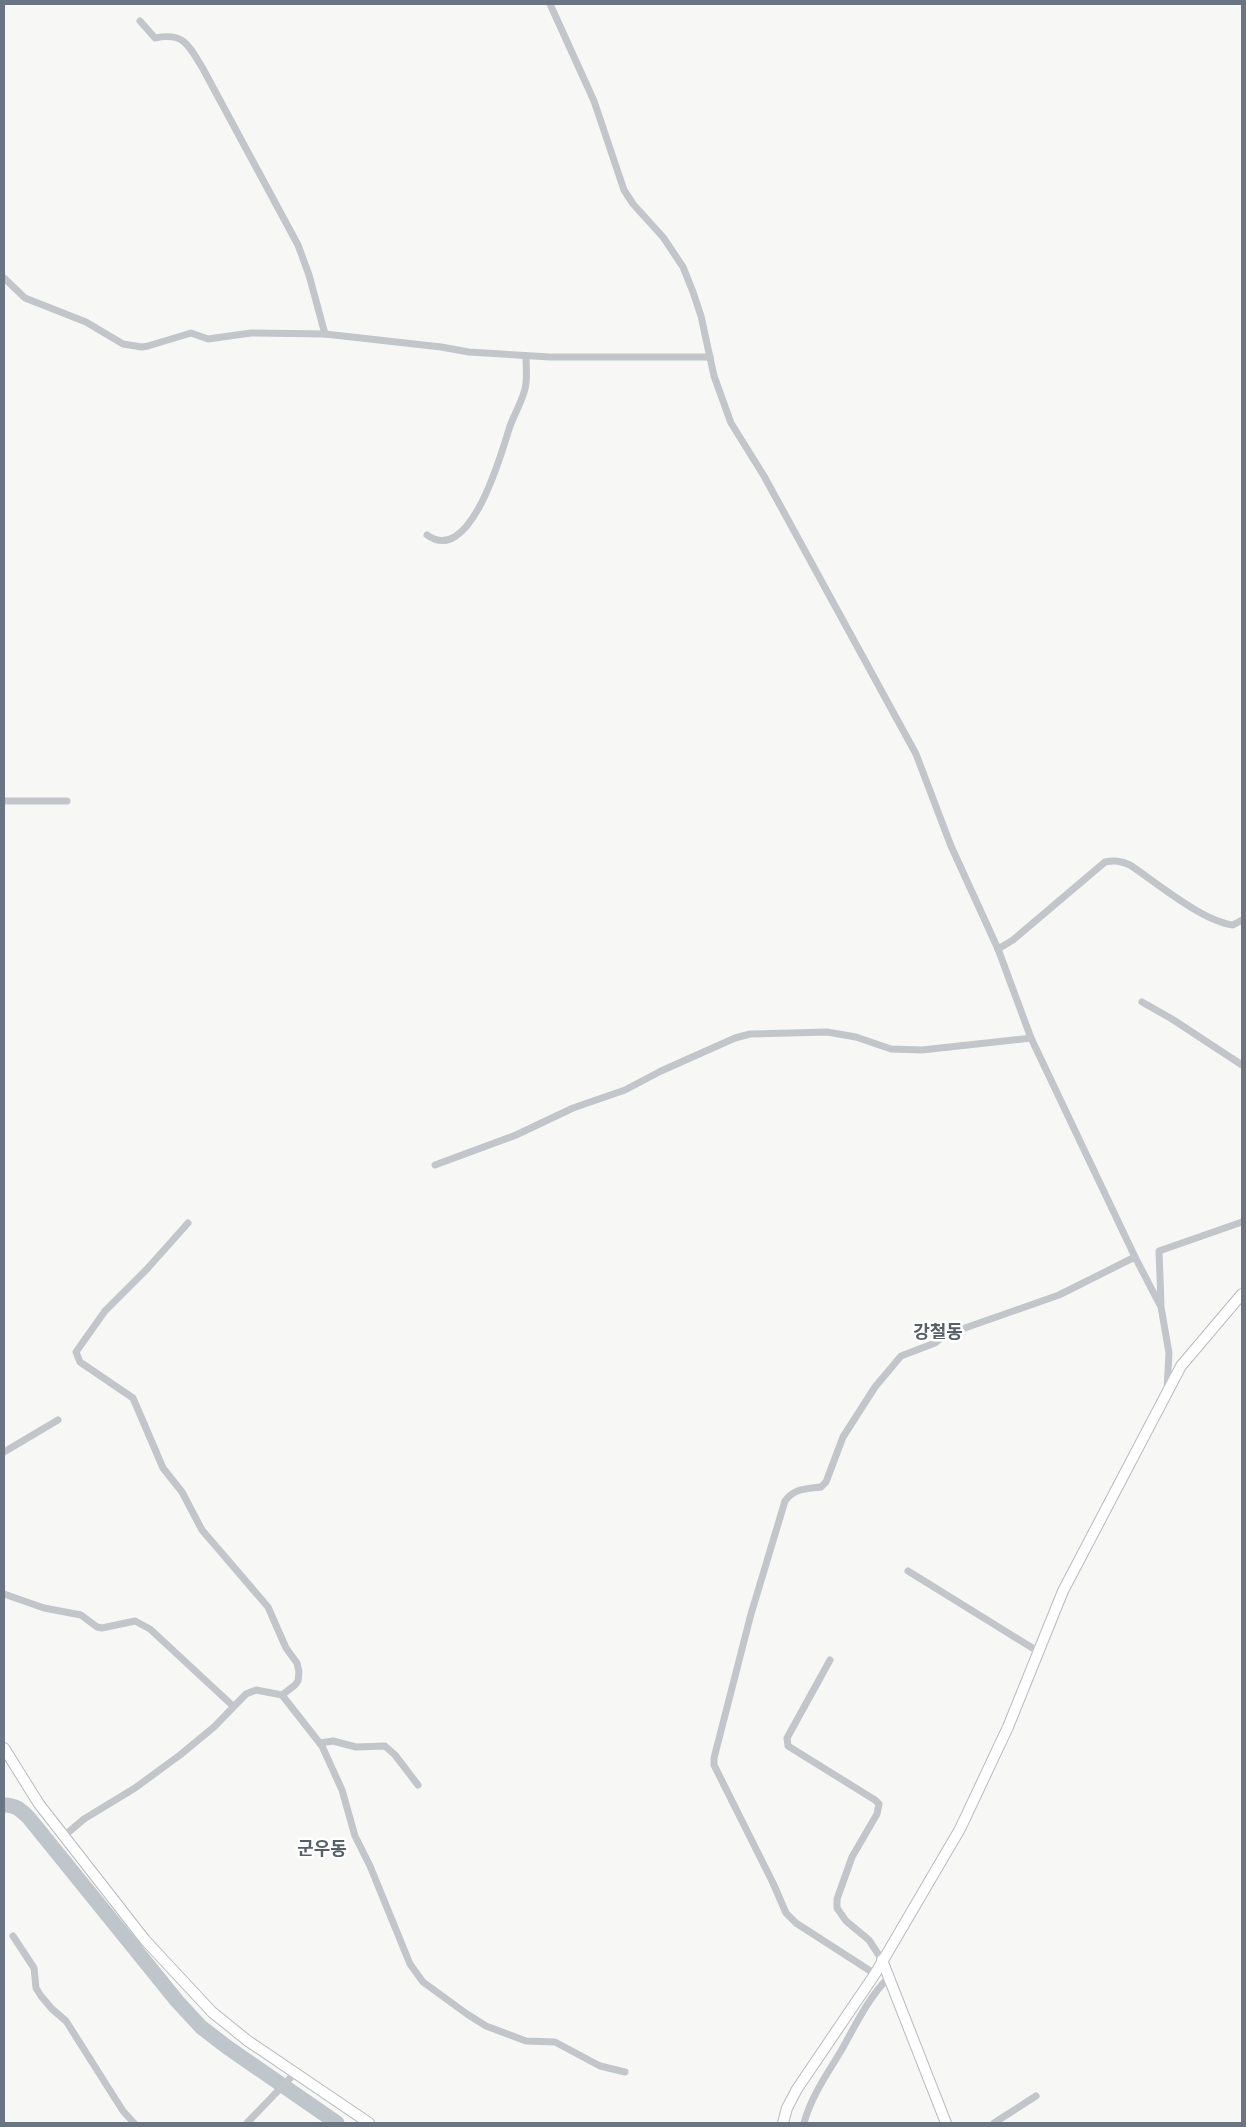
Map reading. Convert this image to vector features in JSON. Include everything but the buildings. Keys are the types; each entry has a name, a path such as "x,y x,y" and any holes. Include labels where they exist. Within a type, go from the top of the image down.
{"street":[{"path":"550,4 594,100 624,190 633,204 663,237 683,267 701,316 719,394 731,424 764,476 916,754 951,846 998,949 1031,1038 1135,1258 1161,1307"},
{"path":"140,20 155,38 172,36 187,43 202,67 298,245 309,275 324,334"},
{"path":"4,278 25,298 86,322 123,344 132,346 142,347 191,333 208,339 251,333 324,334 441,347 469,352 526,356 588,358 710,357"},
{"path":"427,535 438,541 447,540 456,534 477,513 492,480 526,384 526,356"},
{"path":"4,801 67,801"},
{"path":"998,949 1047,912 1105,862 1112,860 1130,865 1194,909 1226,924 1241,923"},
{"path":"1142,1002 1172,1019 1242,1065"},
{"path":"435,1165 516,1135 573,1108 625,1090 661,1071 735,1038 750,1034 827,1032 856,1037 891,1049 906,1050 932,1050 1031,1038"},
{"path":"1167,1393 1169,1353 1161,1307 1160,1251 1242,1222"},
{"path":"188,1223 147,1269 105,1311 76,1352 80,1362 132,1398 163,1468 182,1492 202,1530 268,1607 299,1672 298,1681 282,1695"},
{"path":"875,1974 796,1923 786,1913 714,1765 714,1758 751,1614 785,1501 790,1494 821,1487 826,1482 843,1437 875,1387 901,1356 936,1343 945,1335 1059,1294 1135,1258"},
{"path":"783,2123 787,2108 797,2089 875,1974 927,1887 972,1806 1039,1652 1063,1591 1181,1366 1242,1294"},
{"path":"4,1452 58,1420"},
{"path":"908,1571 1039,1652"},
{"path":"4,1594 44,1608 81,1616 96,1627 108,1629 135,1621 140,1623 155,1634 233,1706"},
{"path":"830,1660 787,1738 787,1743 875,1800 878,1804 877,1814 852,1857 837,1899 837,1908 846,1920 869,1940 882,1960 946,2123"},
{"path":"64,1836 84,1819 135,1788 180,1755 214,1727 246,1694 256,1690 282,1695 320,1743 342,1790 355,1836 370,1866 410,1964 417,1976 451,2003 486,2026 526,2041 555,2042 600,2066 625,2072"},
{"path":"320,1743 333,1741 356,1747 385,1746 395,1755 418,1785"},
{"path":"4,1748 23,1780 64,1836 145,1940 212,2012 292,2077 369,2123"},
{"path":"13,1936 34,1968 36,1988 41,1996 66,2021 123,2111 134,2123"},
{"path":"804,2123 810,2103 877,1989 889,1977"},
{"path":"247,2123 292,2077"},
{"path":"994,2123 1036,2096"}],"waterway":[{"path":"4,1805 18,1808 29,1818 177,2001 201,2027 337,2123"}],"district":[{"name":"강철동","path":"938,1331"},
{"name":"군우동","path":"322,1848"}]}
